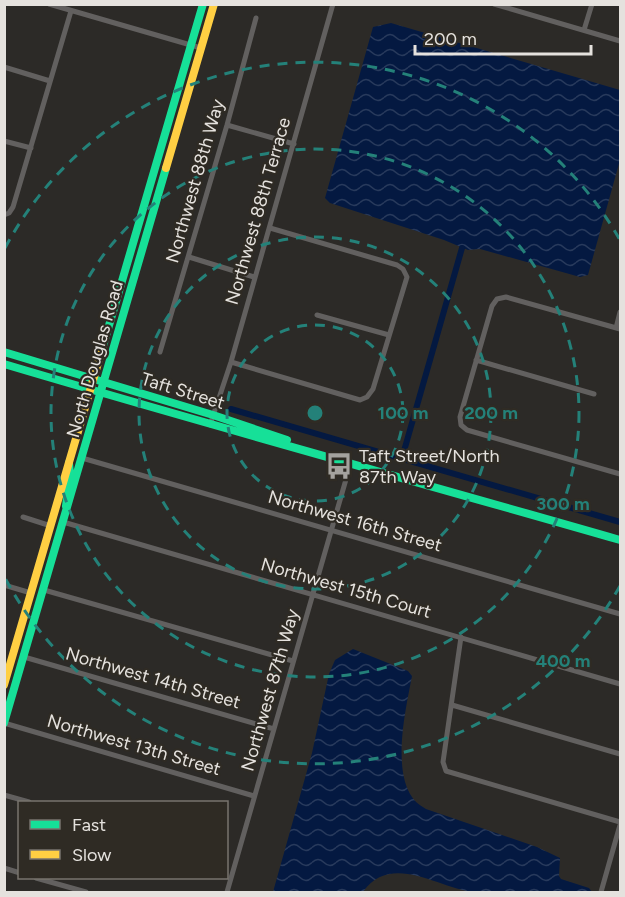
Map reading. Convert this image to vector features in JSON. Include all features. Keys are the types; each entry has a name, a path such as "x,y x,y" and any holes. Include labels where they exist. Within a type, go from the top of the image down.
{"main road":[{"name":"North Douglas Road","path":"4,685 8,659 51,526 202,4"},
{"name":"North Douglas Road","path":"4,723 214,4"},
{"name":"Taft Street","path":"4,352 213,415 351,462"},
{"name":"Taft Street","path":"4,364 210,425 351,462 621,540"},
{"path":"65,518 65,497 72,472 69,463"}],"street":[{"path":"49,4 201,48"},
{"name":"Northwest 88th Terrace","path":"210,425 231,362 333,4"},
{"path":"494,4 518,8 621,41"},
{"path":"584,30 592,4"},
{"path":"7,214 13,207 71,11"},
{"name":"Northwest 88th Way","path":"160,352 256,18"},
{"path":"4,67 50,81"},
{"path":"227,125 294,144"},
{"path":"4,141 31,148"},
{"path":"231,362 360,400 367,397 374,389 406,277 403,269 397,265 270,228"},
{"path":"189,257 254,277"},
{"path":"621,312 618,329 506,297 497,299 492,306 460,417 461,425 467,430 621,474"},
{"path":"317,315 389,335"},
{"path":"476,360 594,394"},
{"name":"Northwest 16th Street","path":"82,458 621,614"},
{"name":"Northwest 87th Way","path":"227,892 351,462"},
{"path":"23,517 51,526"},
{"name":"Northwest 15th Court","path":"65,518 314,595 621,684"},
{"path":"4,585 31,593"},
{"path":"44,590 293,662"},
{"path":"461,637 443,762 446,771 621,824 601,892"},
{"name":"Northwest 14th Street","path":"24,657 274,729"},
{"path":"452,705 621,754"},
{"name":"Northwest 13th Street","path":"4,723 254,796"},
{"path":"4,795 25,801"},
{"path":"228,862 234,863"},
{"path":"40,879 86,892"}],"water":[{"path":"391,23 620,90 620,160 588,275 580,277 480,249 468,250 330,203 325,198 373,27"},
{"path":"353,649 408,671 412,676 404,721 402,754 406,785 415,801 426,809 537,847 560,858 559,876 561,879 589,888 592,892 519,894 475,892 402,873 388,874 375,880 363,892 273,892 312,753 329,674 335,660"}],"waterway":[{"path":"402,458 462,248"},
{"path":"231,409 620,522"}],"traffic: fast":[{"path":"103,346 203,4"},
{"path":"4,723 166,168"},
{"path":"4,352 213,415 287,440"},
{"path":"4,364 620,540"},
{"path":"66,506 69,463"}],"traffic: slow":[{"path":"166,168 214,4"},
{"path":"4,685 103,346"}],"place":[{"name":"Taft Street/North 87th Way","path":"339,466"}]}
